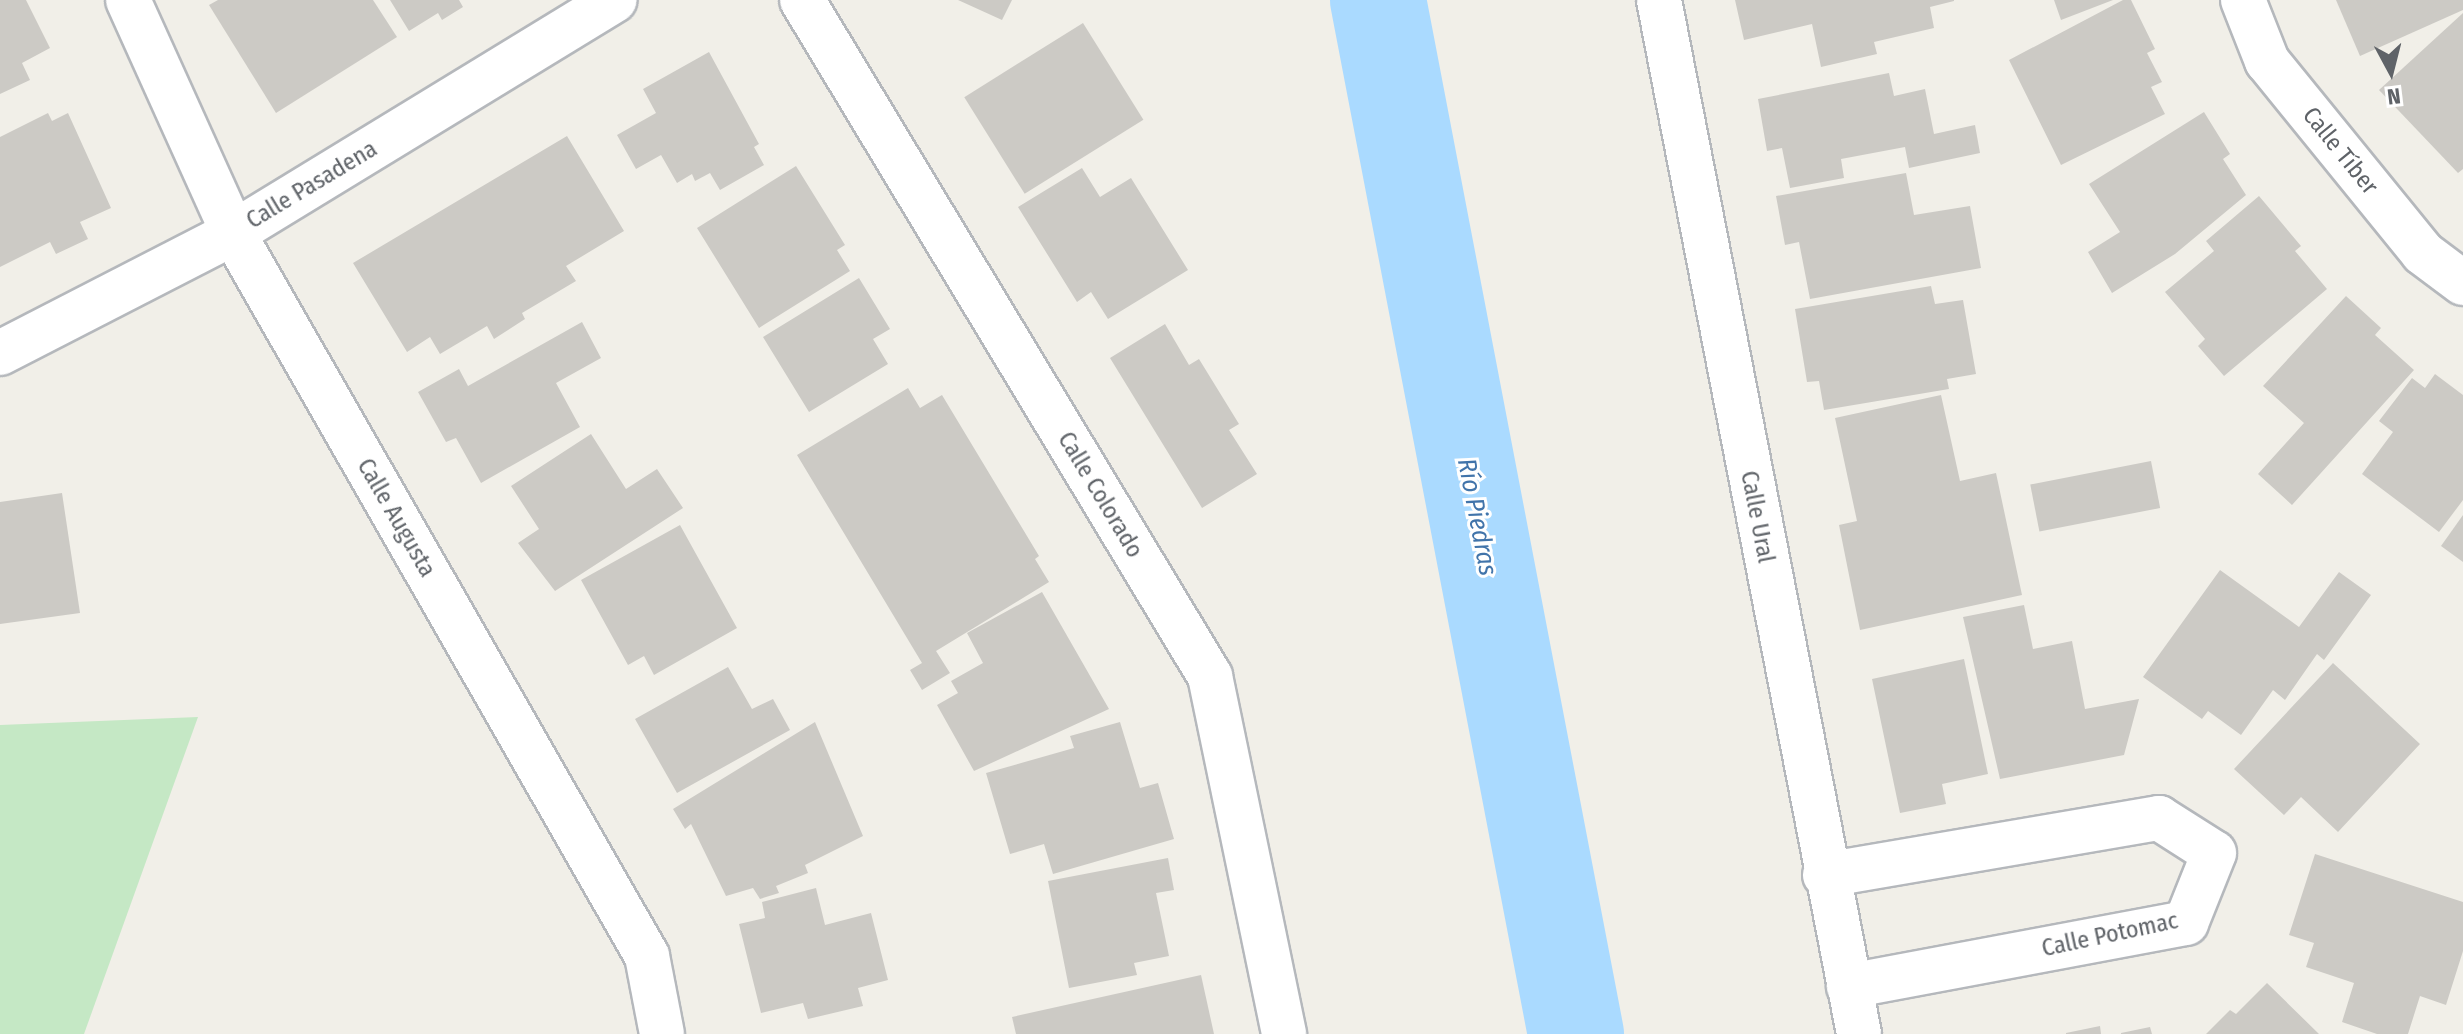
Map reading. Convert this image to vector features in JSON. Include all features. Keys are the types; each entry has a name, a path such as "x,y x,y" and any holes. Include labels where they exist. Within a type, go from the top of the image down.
{"street":[{"name":"Calle Augusta","path":"128,0 233,233 647,956 662,1034"},
{"name":"Calle Pasadena","path":"0,353 233,233 615,0"},
{"name":"Calle Colorado","path":"802,0 1210,676 1284,1034"},
{"name":"Calle Ural","path":"1659,0 1825,875 1859,1034"},
{"name":"Calle Tíber","path":"2243,0 2267,61 2423,253 2463,283"},
{"name":"Calle Potomac","path":"1825,875 2159,818 2214,853 2186,923 1849,986"}],"green space":[{"path":"198,717 84,1034 0,1034 0,725"}],"building":[{"path":"0,0 26,0 50,48 22,63 30,80 0,94"},
{"path":"218,0 373,0 397,37 276,113 209,5"},
{"path":"390,0 459,0 463,7 442,20 438,13 409,31"},
{"path":"958,0 1012,0 1002,20"},
{"path":"1735,0 1954,1 1930,7 1934,28 1874,42 1877,54 1821,67 1812,24 1744,40"},
{"path":"2054,0 2113,0 2061,20"},
{"path":"2123,0 2131,0 2155,49 2147,53 2162,82 2151,87 2165,114 2061,165 2009,60"},
{"path":"2336,0 2463,0 2463,10 2360,56"},
{"path":"2463,13 2463,169 2458,173 2379,90"},
{"path":"1083,23 1143,120 1025,194 964,97"},
{"path":"709,52 759,144 754,147 764,165 720,190 710,173 695,181 692,174 677,183 661,155 636,169 617,135 656,113 643,89"},
{"path":"1889,73 1894,96 1925,89 1934,134 1975,125 1980,153 1909,168 1905,147 1841,159 1844,178 1790,188 1782,148 1767,151 1758,99"},
{"path":"2204,112 2230,154 2223,159 2246,195 2175,254 2112,293 2088,252 2120,232 2089,184"},
{"path":"48,113 52,121 68,113 111,208 80,222 88,239 56,254 50,242 0,267 0,137"},
{"path":"567,136 624,231 566,266 576,281 522,313 525,319 494,339 487,326 440,354 430,337 407,352 353,263"},
{"path":"796,166 845,245 837,250 850,271 759,328 697,228"},
{"path":"1082,168 1100,197 1131,178 1188,270 1108,319 1091,292 1077,302 1018,207"},
{"path":"1906,173 1914,215 1970,206 1981,268 1810,299 1799,242 1785,245 1776,196"},
{"path":"2259,196 2301,246 2295,251 2327,289 2224,376 2198,346 2205,339 2165,292 2214,251 2206,241"},
{"path":"859,278 890,329 873,339 888,364 809,412 763,337"},
{"path":"1931,286 1935,304 1963,300 1976,374 1947,379 1949,389 1824,410 1819,381 1807,382 1795,309"},
{"path":"2346,296 2381,328 2375,335 2414,370 2292,505 2258,474 2304,423 2263,386"},
{"path":"582,322 601,358 556,383 580,427 481,483 456,438 446,442 418,392 459,369 468,386"},
{"path":"1165,324 1189,365 1199,359 1239,424 1229,430 1257,474 1202,508 1110,358"},
{"path":"2435,374 2463,395 2463,500 2439,532 2362,474 2393,432 2379,421 2412,378 2425,388"},
{"path":"908,388 920,408 942,395 1039,556 1035,559 1049,582 936,651 950,673 922,690 910,670 922,663 797,455"},
{"path":"1941,395 1960,481 1996,473 2022,595 1860,630 1839,525 1857,521 1835,418"},
{"path":"591,434 626,489 657,469 683,508 555,591 518,543 539,529 511,486"},
{"path":"2151,461 2160,508 2039,532 2030,484"},
{"path":"62,493 80,613 0,624 0,502"},
{"path":"2463,515 2463,562 2441,546"},
{"path":"680,525 737,628 654,675 644,656 628,665 581,580"},
{"path":"2220,570 2299,627 2339,572 2371,595 2324,660 2317,654 2285,700 2273,690 2241,735 2208,711 2202,719 2143,677"},
{"path":"1042,592 1109,709 974,771 937,705 958,693 951,681 983,663 967,633"},
{"path":"2024,605 2033,649 2072,641 2085,709 2139,699 2124,755 2000,779 1963,617"},
{"path":"1964,659 1988,774 1942,784 1946,804 1900,813 1872,679"},
{"path":"2333,663 2420,744 2338,832 2301,797 2284,815 2234,769"},
{"path":"728,667 752,709 773,699 790,730 677,793 635,719"},
{"path":"815,722 863,836 805,865 808,873 776,886 779,893 760,899 753,888 726,896 691,824 685,829 673,809"},
{"path":"1120,722 1140,788 1158,783 1174,839 1053,874 1044,844 1010,854 986,773 1074,748 1070,736"},
{"path":"2315,854 2463,902 2463,951 2446,1005 2420,996 2408,1034 2377,1034 2342,1022 2354,983 2306,967 2314,943 2289,935"},
{"path":"1168,858 1174,890 1156,893 1169,956 1134,963 1137,975 1069,988 1048,881"},
{"path":"816,888 825,925 871,913 888,980 858,988 863,1006 808,1019 803,1003 761,1013 739,924 765,918 762,902"},
{"path":"1201,975 1214,1034 1016,1034 1012,1017"},
{"path":"2267,983 2319,1034 2206,1034 2230,1010 2236,1014"},
{"path":"2100,1026 2101,1034 2066,1034 2066,1033"},
{"path":"2150,1027 2152,1034 2121,1034 2121,1033"}],"waterway":[{"name":"Río Piedras","path":"1378,0 1576,1034"}]}
